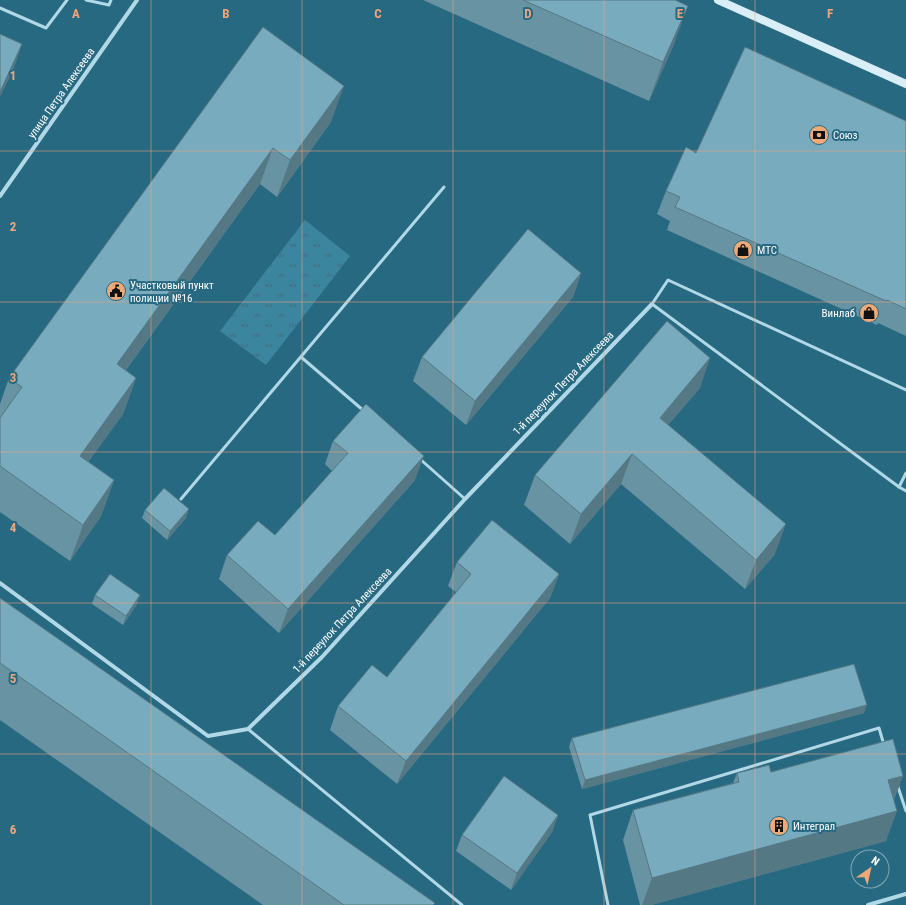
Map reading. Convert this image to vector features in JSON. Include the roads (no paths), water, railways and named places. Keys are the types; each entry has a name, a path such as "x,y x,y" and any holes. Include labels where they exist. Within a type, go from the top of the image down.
{"main road":[{"path":"718,0 906,84"}],"street":[{"name":"улица Петра Алексеева","path":"0,196 137,0"},
{"name":"1-й переулок Петра Алексеева","path":"248,729 322,657 466,499 652,304"},
{"path":"0,583 208,736 248,729"},
{"path":"868,905 906,894"}],"lane":[{"path":"0,8 46,28 67,0"},
{"path":"86,0 109,5 111,0"},
{"path":"181,499 444,187"},
{"path":"906,390 668,280 652,304 906,491"},
{"path":"300,357 365,412"},
{"path":"418,458 466,499"},
{"path":"899,487 906,473"},
{"path":"608,905 590,815 879,728 886,751"},
{"path":"248,729 462,905"},
{"path":"896,781 906,811"}],"place":[{"name":"Союз","path":"819,135"},
{"name":"МТС","path":"743,250"},
{"name":"Участковый пункт полиции №16","path":"116,291"},
{"name":"Винлаб","path":"869,313"},
{"name":"Интеграл","path":"779,826"}]}
